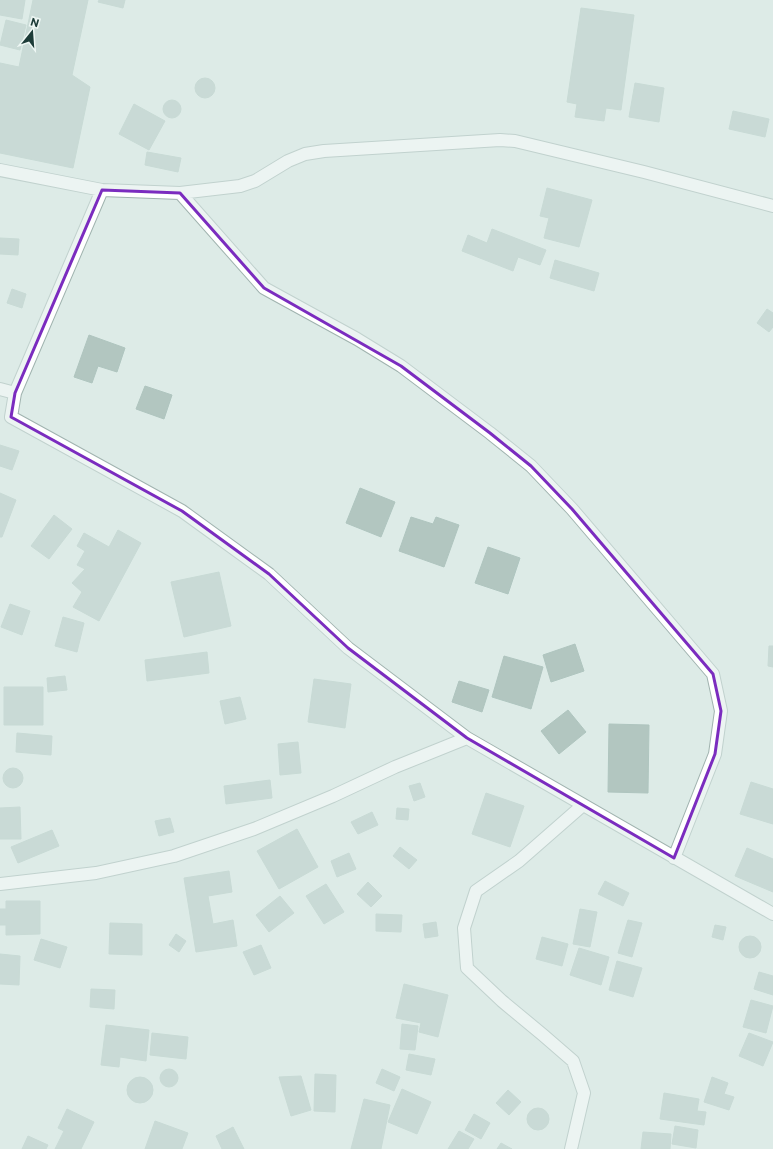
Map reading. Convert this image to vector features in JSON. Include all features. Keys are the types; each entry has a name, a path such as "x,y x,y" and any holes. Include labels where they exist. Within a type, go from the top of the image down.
{"street":[{"path":"0,170 102,190 180,193 240,186 255,181 288,160 305,154 324,151 500,140 515,141 644,172 773,206"},
{"path":"102,190 15,393 11,417 182,511 269,574 348,648 467,738 773,914"},
{"path":"180,193 264,288 357,339 401,366 531,466 572,509 713,674 721,711 716,754 674,858"},
{"path":"0,389 15,393"},
{"path":"0,884 96,873 174,856 254,829 333,796 394,767 467,738"},
{"path":"571,1149 584,1093 573,1061 502,1001 466,968 464,928 476,891 519,861 584,805"}],"highlighted area":[{"path":"102,190 180,193 264,288 401,366 531,466 572,509 713,674 721,711 715,754 674,858 467,738 348,648 269,574 182,511 11,417 15,393"}],"building":[{"path":"0,0 25,0 22,19 0,15"},
{"path":"33,0 88,0 72,75 90,87 73,168 0,153 0,63 19,67"},
{"path":"99,0 125,0 123,8 98,2"},
{"path":"581,8 634,15 621,110 606,108 604,121 575,117 577,104 567,102"},
{"path":"6,20 26,25 20,50 0,45"},
{"path":"205,78 212,81 215,88 212,95 205,98 198,95 195,88 198,81"},
{"path":"635,83 664,88 659,122 629,117"},
{"path":"172,100 176,101 180,105 180,113 176,117 172,118 168,117 164,113 163,109 164,105 168,101"},
{"path":"134,104 165,121 149,150 119,134"},
{"path":"733,111 769,119 765,137 729,129"},
{"path":"147,152 181,158 178,172 145,165"},
{"path":"547,188 592,200 579,247 544,238 549,218 540,216"},
{"path":"492,229 546,250 540,265 518,257 513,271 462,251 468,235 487,243"},
{"path":"0,238 19,239 18,255 0,254"},
{"path":"555,260 599,273 594,291 550,278"},
{"path":"12,289 26,294 22,308 7,303"},
{"path":"767,309 773,313 773,327 769,332 757,323"},
{"path":"89,335 125,348 117,372 98,366 92,383 74,377"},
{"path":"145,386 172,395 164,419 136,409"},
{"path":"0,445 19,451 12,470 0,466"},
{"path":"360,488 395,502 381,537 346,523"},
{"path":"0,493 16,500 2,537 0,537"},
{"path":"54,515 72,529 49,559 31,546"},
{"path":"411,517 433,524 436,517 459,525 444,567 399,551"},
{"path":"118,530 141,543 99,621 73,607 82,592 72,583 85,569 77,565 85,551 77,546 84,533 109,547"},
{"path":"488,547 520,558 508,594 475,583"},
{"path":"219,572 231,626 184,637 171,582"},
{"path":"10,604 30,611 22,635 1,627"},
{"path":"63,617 84,623 77,652 55,646"},
{"path":"575,644 584,671 551,682 543,655"},
{"path":"769,646 773,646 773,667 768,666"},
{"path":"207,652 209,673 147,681 145,660"},
{"path":"504,656 543,667 531,709 492,697"},
{"path":"65,676 67,690 48,692 47,678"},
{"path":"314,679 351,684 345,728 308,722"},
{"path":"459,681 489,690 482,712 452,702"},
{"path":"4,687 43,687 43,725 4,725"},
{"path":"240,697 246,719 225,724 220,701"},
{"path":"568,710 586,732 559,754 541,731"},
{"path":"609,724 649,725 648,793 608,792"},
{"path":"17,733 52,736 51,755 16,752"},
{"path":"298,742 301,773 280,775 278,744"},
{"path":"13,768 20,771 23,778 20,785 13,788 6,785 3,778 6,771"},
{"path":"270,780 272,798 226,804 224,786"},
{"path":"751,782 773,789 773,824 740,814"},
{"path":"420,783 425,797 414,801 409,786"},
{"path":"486,793 524,806 510,847 472,834"},
{"path":"20,807 21,839 0,839 0,808"},
{"path":"397,808 409,809 408,820 396,819"},
{"path":"372,812 378,825 358,834 351,822"},
{"path":"170,818 174,832 159,836 155,821"},
{"path":"297,829 318,867 279,889 257,851"},
{"path":"52,830 59,846 18,863 11,847"},
{"path":"400,847 417,860 409,869 393,856"},
{"path":"747,848 773,859 773,892 735,876"},
{"path":"349,853 356,869 337,877 331,861"},
{"path":"229,871 232,892 208,896 213,924 233,920 237,946 196,952 184,878"},
{"path":"605,881 629,893 623,906 598,894"},
{"path":"368,882 382,896 371,907 357,894"},
{"path":"326,884 344,912 324,924 306,896"},
{"path":"280,896 294,913 269,932 256,915"},
{"path":"6,901 40,901 40,934 6,935 6,925 0,925 0,909 6,909"},
{"path":"580,909 597,912 590,947 573,944"},
{"path":"376,914 402,915 401,932 376,931"},
{"path":"628,920 642,923 632,957 618,953"},
{"path":"436,922 438,936 425,938 423,924"},
{"path":"110,923 142,924 142,955 109,954"},
{"path":"715,925 726,927 723,940 712,937"},
{"path":"176,934 186,941 179,952 169,945"},
{"path":"750,936 758,939 761,947 758,955 750,958 742,955 739,947 742,939"},
{"path":"542,937 568,944 562,966 536,959"},
{"path":"41,939 67,947 60,968 34,960"},
{"path":"261,945 271,968 254,975 243,952"},
{"path":"579,948 609,957 601,985 570,975"},
{"path":"0,954 20,956 19,985 0,984"},
{"path":"617,961 642,968 633,997 609,990"},
{"path":"759,972 773,976 773,995 754,989"},
{"path":"404,984 448,995 438,1037 419,1032 421,1023 396,1018"},
{"path":"91,989 115,990 114,1009 90,1007"},
{"path":"751,1000 773,1006 766,1033 743,1027"},
{"path":"402,1024 418,1026 415,1050 400,1049"},
{"path":"106,1025 149,1030 146,1061 120,1057 119,1067 101,1065"},
{"path":"152,1033 188,1037 186,1059 150,1055"},
{"path":"749,1033 773,1042 763,1066 739,1056"},
{"path":"409,1054 435,1059 431,1075 406,1070"},
{"path":"169,1069 175,1072 178,1078 175,1084 169,1087 163,1084 160,1078 163,1072"},
{"path":"382,1069 400,1077 394,1091 376,1083"},
{"path":"315,1074 336,1075 335,1112 314,1111"},
{"path":"301,1076 311,1110 291,1116 279,1077"},
{"path":"140,1077 149,1081 153,1090 149,1099 140,1103 131,1099 127,1090 131,1081"},
{"path":"712,1077 728,1083 724,1094 734,1097 729,1110 704,1102"},
{"path":"402,1089 431,1102 417,1134 388,1122"},
{"path":"508,1090 521,1102 509,1115 496,1103"},
{"path":"664,1093 699,1099 697,1111 706,1112 704,1125 660,1119"},
{"path":"364,1099 390,1105 381,1149 351,1149"},
{"path":"534,1108 542,1108 549,1115 549,1123 542,1130 534,1130 527,1123 527,1115"},
{"path":"67,1109 94,1122 81,1149 55,1149 64,1131 58,1128"},
{"path":"474,1114 490,1123 481,1139 465,1130"},
{"path":"155,1121 188,1133 182,1149 145,1149"},
{"path":"675,1126 698,1130 696,1148 672,1144"},
{"path":"233,1127 244,1149 222,1149 216,1136"},
{"path":"459,1131 474,1139 468,1149 448,1149"},
{"path":"643,1132 671,1134 670,1149 641,1149"},
{"path":"28,1136 48,1145 46,1149 22,1149"},
{"path":"501,1143 512,1149 497,1149"}]}
